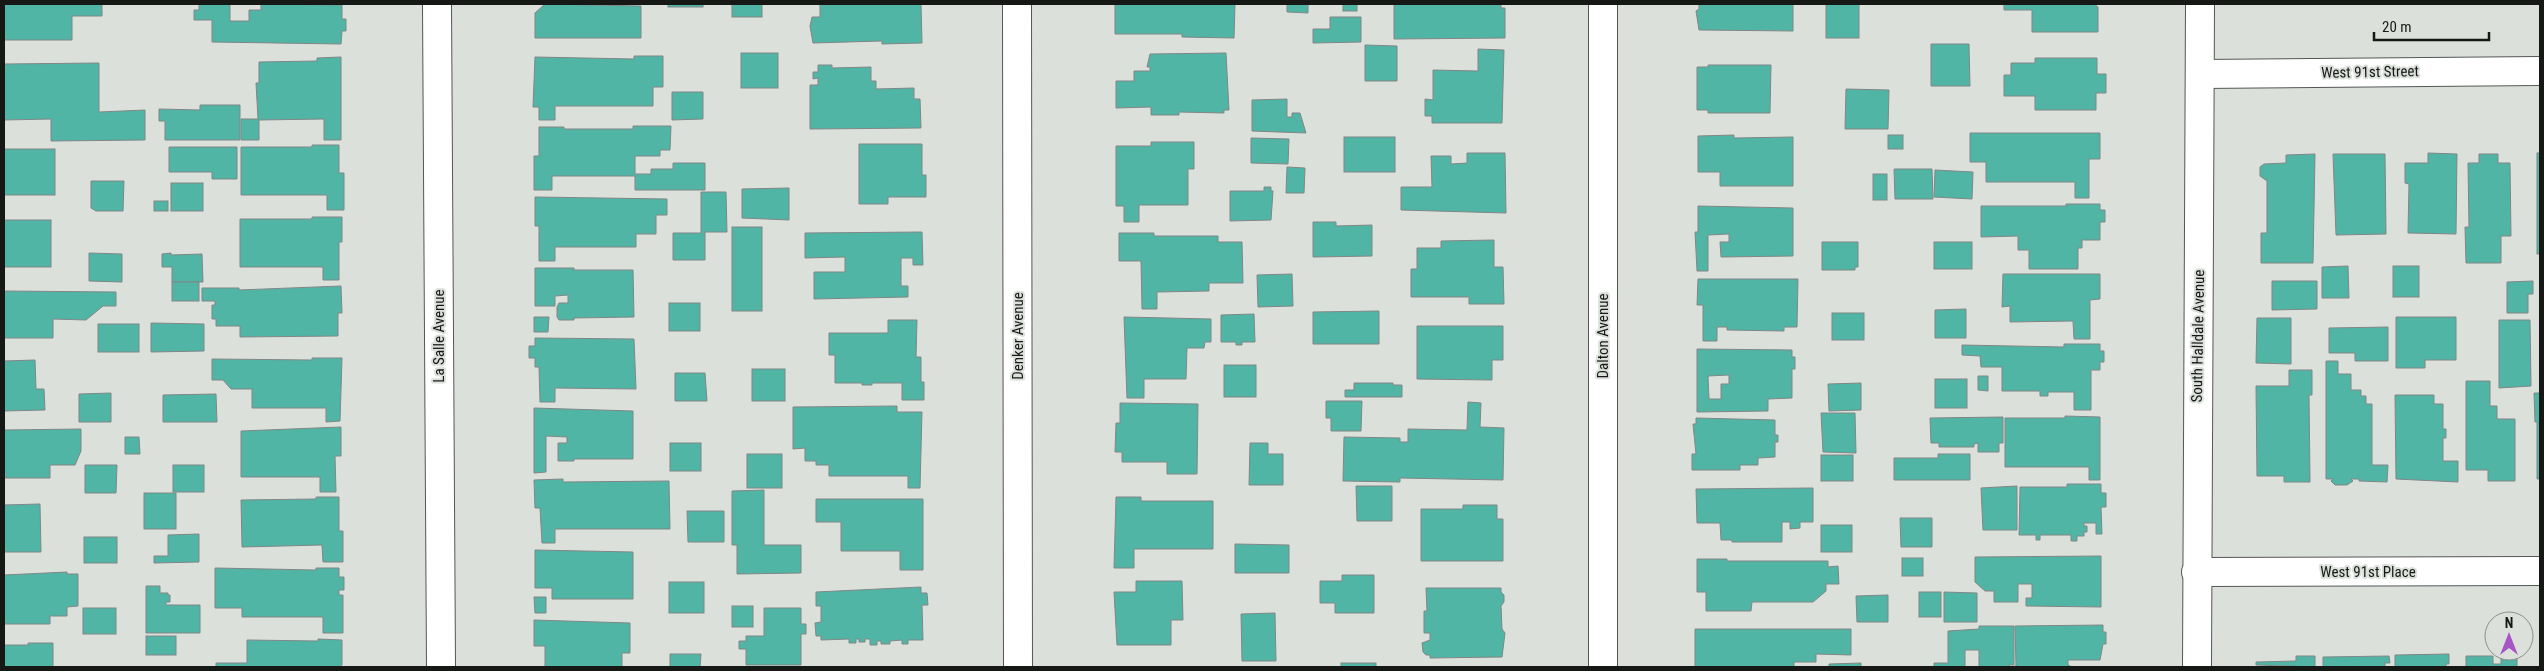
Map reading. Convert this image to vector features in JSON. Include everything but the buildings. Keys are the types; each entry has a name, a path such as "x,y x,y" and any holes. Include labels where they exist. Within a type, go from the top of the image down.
{"street":[{"name":"La Salle Avenue","path":"437,4 441,667"},
{"name":"Denker Avenue","path":"1017,4 1018,667"},
{"name":"Dalton Avenue","path":"1603,4 1603,667"},
{"name":"South Halldale Avenue","path":"2197,667 2200,4"},
{"name":"West 91st Street","path":"2200,74 2540,71"},
{"name":"West 91st Place","path":"2196,572 2540,571"}]}
